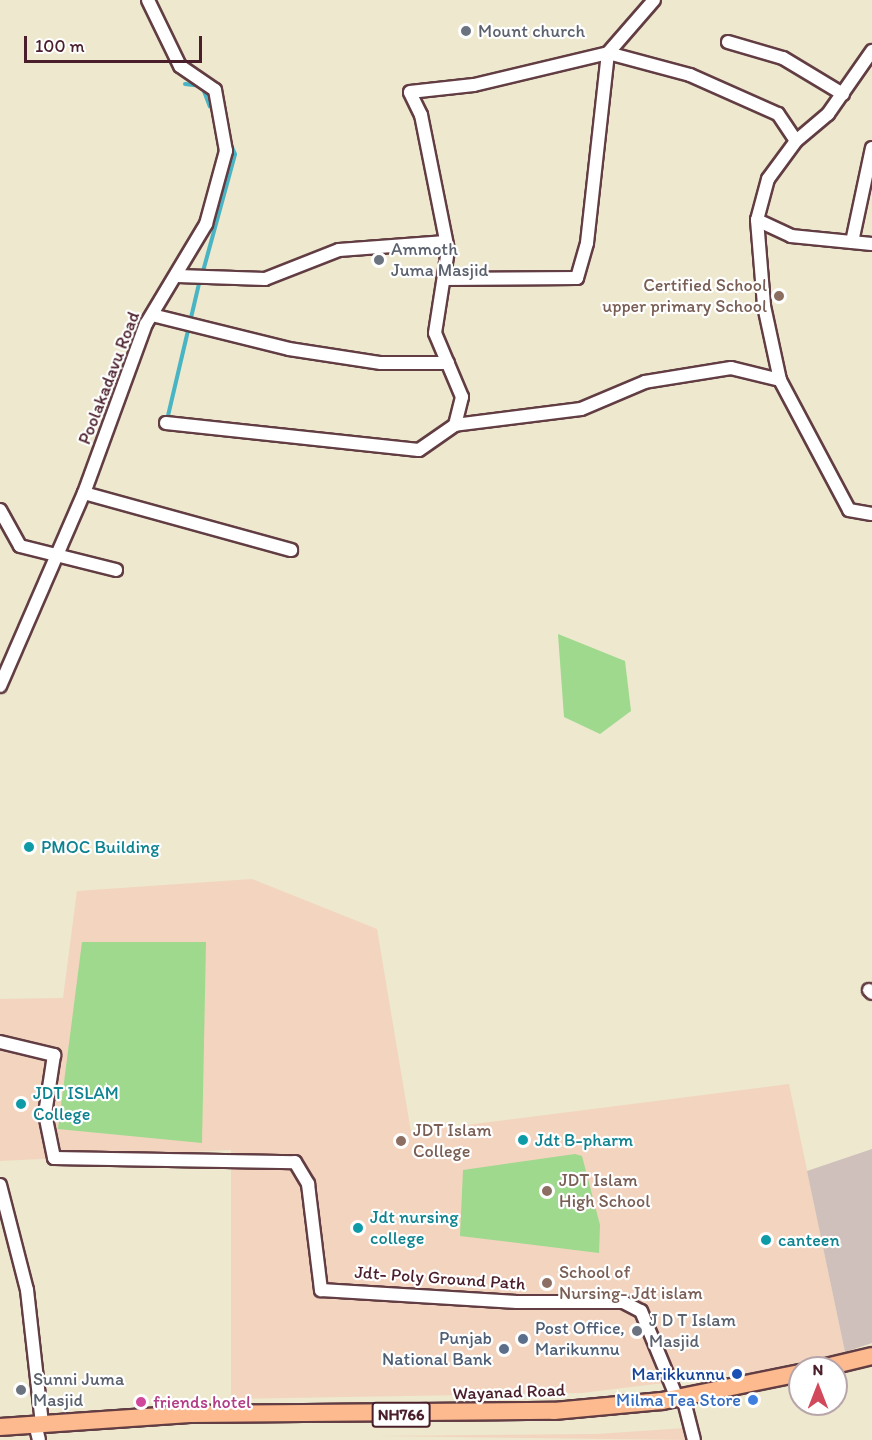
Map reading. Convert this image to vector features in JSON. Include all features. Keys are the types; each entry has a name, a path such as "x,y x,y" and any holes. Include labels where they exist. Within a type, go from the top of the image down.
{"highway":[{"path":"848,1362 872,1356"},
{"name":"Wayanad Road","path":"0,1427 39,1429 190,1414 554,1411 680,1397 788,1375"}],"street":[{"name":"Poolakadavu Road","path":"0,686 84,493 152,315 178,276 206,224 226,151 215,90 180,66 148,0"},
{"path":"444,279 577,278 586,243 608,53 654,0"},
{"path":"728,42 783,58 843,94"},
{"path":"872,51 843,94 796,141 768,179 757,220 764,306 780,380 849,510 872,514"},
{"path":"454,425 462,397 435,333 444,279 446,242 421,115 410,92 474,85 608,53 690,75 778,114 796,141"},
{"path":"852,242 872,148"},
{"path":"757,220 791,236 872,244"},
{"path":"178,276 265,279 339,250 446,242"},
{"path":"152,315 289,349 381,363 448,363"},
{"path":"166,423 419,450 454,425 581,409 645,382 731,368 780,380"},
{"path":"84,493 291,550"},
{"path":"0,510 20,546 57,552 116,570"},
{"name":"Jdt- Poly Ground Path","path":"0,1042 54,1054 45,1114 54,1158 295,1162 308,1184 321,1290 517,1302 623,1302 640,1311 680,1397 694,1440"},
{"path":"0,1185 27,1290 39,1429"}],"shaded area":[{"name":"JDT Islam College","path":"252,879 377,929 411,1132 789,1084 845,1352 827,1356 788,1356 788,1365 754,1372 582,1393 231,1399 231,1150 0,1161 0,999 63,998 77,891"},
{"path":"872,1149 872,1343 845,1352 807,1171"},
{"path":"686,1428 689,1440 378,1436 597,1434"}],"green space":[{"path":"558,634 625,661 631,711 600,734 564,717"},
{"path":"82,942 206,942 202,1143 58,1129"},
{"path":"575,1154 582,1156 600,1225 599,1253 460,1236 463,1170"}],"waterway":[{"path":"185,84 202,86 210,107"},
{"path":"202,275 235,154 230,143"},
{"path":"167,420 199,284"}],"place":[{"name":"Mount church","path":"466,31"},
{"name":"Ammoth Juma Masjid","path":"379,260"},
{"name":"Certified School upper primary School","path":"779,296"},
{"name":"PMOC Building","path":"29,847"},
{"name":"JDT ISLAM College","path":"21,1104"},
{"name":"Jdt B-pharm","path":"523,1140"},
{"name":"JDT Islam College","path":"401,1141"},
{"name":"JDT Islam High School","path":"547,1191"},
{"name":"Jdt nursing college","path":"358,1228"},
{"name":"canteen","path":"766,1240"},
{"name":"School of Nursing- Jdt islam","path":"547,1283"},
{"name":"J D T Islam Masjid","path":"637,1331"},
{"name":"Post Office, Marikunnu","path":"523,1339"},
{"name":"Punjab National Bank","path":"504,1349"},
{"name":"Marikkunnu","path":"737,1374"},
{"name":"Sunni Juma Masjid","path":"21,1390"},
{"name":"Milma Tea Store","path":"753,1400"},
{"name":"friends hotel","path":"141,1402"}]}
